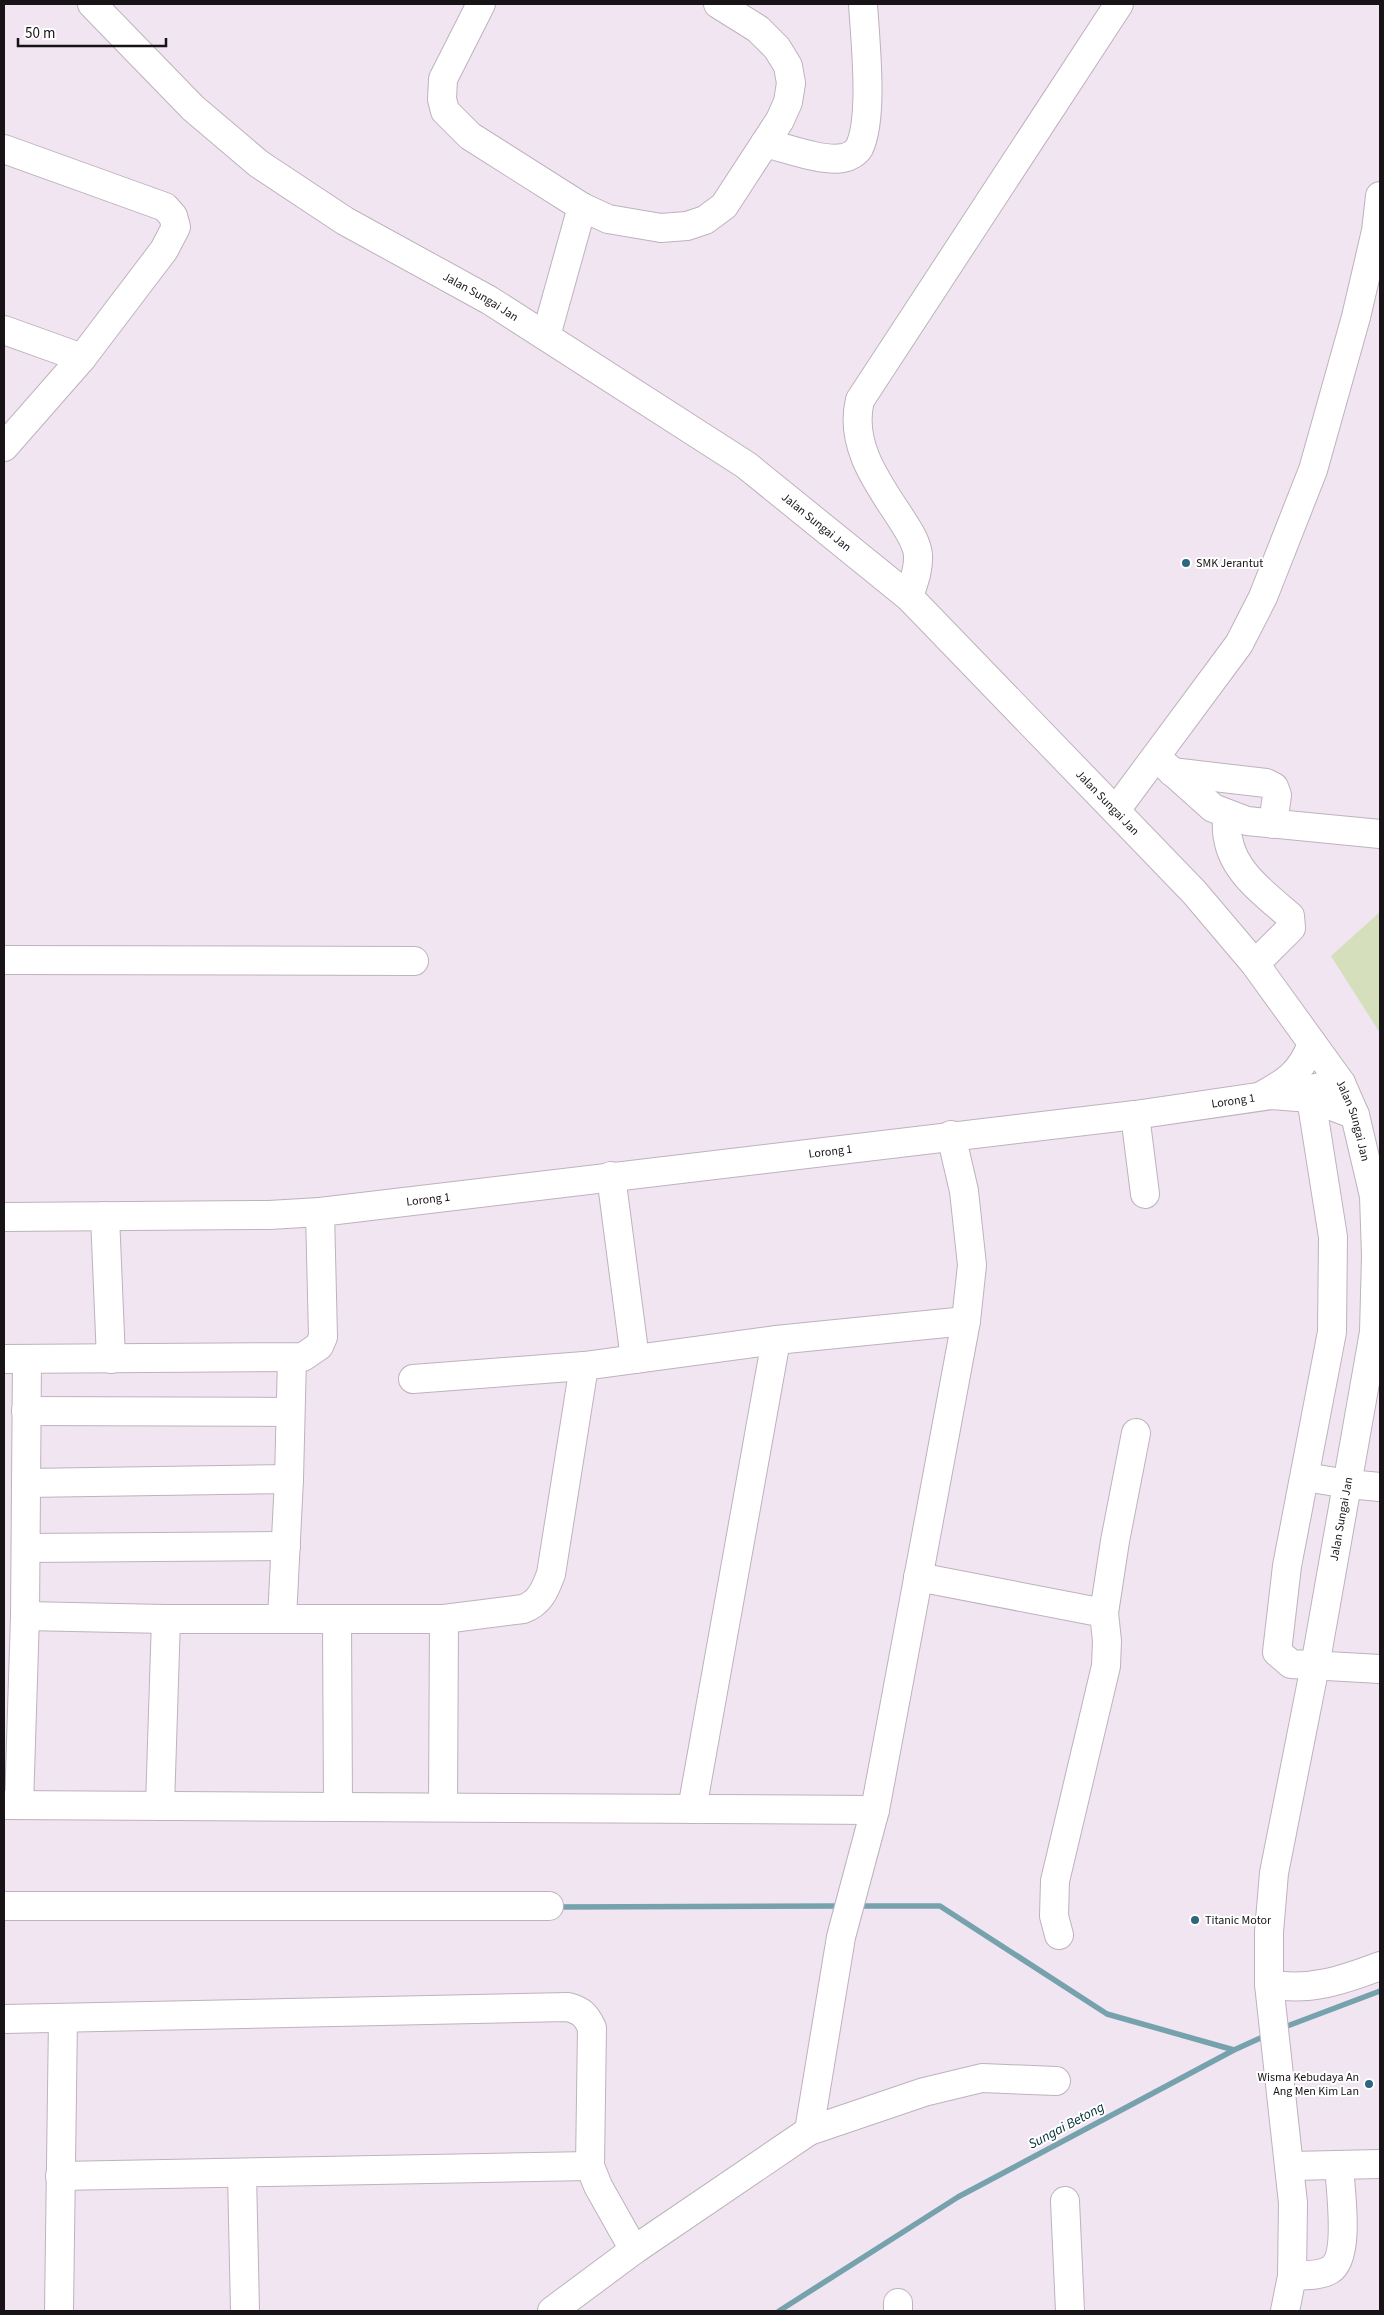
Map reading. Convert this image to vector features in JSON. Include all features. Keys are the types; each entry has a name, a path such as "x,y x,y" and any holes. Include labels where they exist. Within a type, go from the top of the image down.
{"street":[{"name":"Jalan Sungai Jan","path":"92,4 193,108 260,164 345,221 489,300 746,465 909,597 1194,892 1255,964 1341,1082 1355,1115 1377,1199 1377,1328 1371,1391 1348,1484 1315,1666 1274,1873 1269,1932 1271,1993 1291,2166 1293,2203 1292,2276 1285,2311"},
{"path":"481,4 443,79 442,99 445,111 470,136 582,207 608,219 661,228 687,226 705,220 724,206 780,120 788,102 791,83 788,66 778,48 758,29 718,4"},
{"path":"765,143 830,159 843,158 858,149 863,134 867,104 863,4"},
{"path":"909,597 918,567 918,553 910,534 868,464 858,435 856,416 860,400 1119,4"},
{"path":"4,149 142,197 165,207 173,216 176,227 164,250 82,358 4,447"},
{"path":"1116,810 1164,764 1239,644 1263,597 1313,470 1356,317 1376,231 1380,196"},
{"path":"546,336 582,207"},
{"path":"4,330 82,358"},
{"path":"1164,764 1213,808 1227,815 1248,821 1380,834"},
{"path":"1164,764 1266,783 1274,787 1277,795 1273,824"},
{"path":"1227,815 1228,838 1234,856 1249,879 1290,916 1292,923 1291,928 1255,964"},
{"path":"4,960 414,961"},
{"path":"1266,1096 1287,1082 1298,1069 1312,1043"},
{"name":"Lorong 1","path":"4,1217 269,1215 320,1212 951,1135 1134,1115 1266,1096 1341,1082"},
{"path":"1266,1096 1311,1098 1355,1115"},
{"path":"1311,1098 1333,1237 1332,1332 1287,1566 1277,1652 1282,1659 1291,1664 1380,1669"},
{"path":"1134,1115 1144,1194"},
{"path":"809,2131 841,1937 875,1810 966,1321 972,1265 964,1191 951,1135"},
{"path":"611,1176 635,1359"},
{"path":"320,1212 324,1337 312,1352 303,1357 15,1359 26,1411 26,1548 25,1616 11,1805 875,1810"},
{"path":"105,1216 111,1359"},
{"path":"413,1379 584,1366 776,1340 966,1321"},
{"path":"692,1809 776,1340"},
{"path":"282,1618 289,1479 292,1358"},
{"path":"25,1616 166,1619 444,1619 523,1609 533,1605 544,1592 551,1574 584,1366"},
{"path":"26,1411 290,1412"},
{"path":"1059,1935 1054,1916 1054,1880 1106,1666 1107,1641 1104,1613 1115,1541 1136,1434"},
{"path":"1305,1476 1348,1484 1380,1486"},
{"path":"26,1483 289,1479"},
{"path":"26,1548 286,1546"},
{"path":"918,1577 1104,1613"},
{"path":"160,1806 166,1619"},
{"path":"337,1619 338,1807"},
{"path":"443,1808 444,1619"},
{"path":"4,1906 549,1906"},
{"path":"1271,1993 1289,1988 1324,1985 1380,1966"},
{"path":"4,2020 568,2007 581,2011 587,2017 592,2028 590,2166 598,2186 634,2250"},
{"path":"59,2311 63,2018"},
{"path":"552,2311 634,2250 809,2131 924,2092 982,2078 1056,2081"},
{"path":"1291,2166 1380,2164"},
{"path":"1292,2276 1325,2273 1332,2270 1340,2256 1342,2239 1338,2165"},
{"path":"60,2176 590,2166"},
{"path":"242,2173 245,2311"},
{"path":"1065,2201 1070,2311"}],"green space":[{"path":"1380,912 1380,1033 1331,956"}],"waterway":[{"path":"556,1907 842,1906"},
{"path":"856,1906 940,1906 1107,2014 1234,2050"},
{"name":"Sungai Betong","path":"1282,2028 1380,1991"},
{"name":"Sungai Betong","path":"779,2311 958,2197 1234,2050 1267,2035"}],"place":[{"name":"SMK Jerantut","path":"1186,563"},
{"name":"Titanic Motor","path":"1195,1920"},
{"name":"Wisma Kebudaya An Ang Men Kim Lan","path":"1369,2084"}]}
